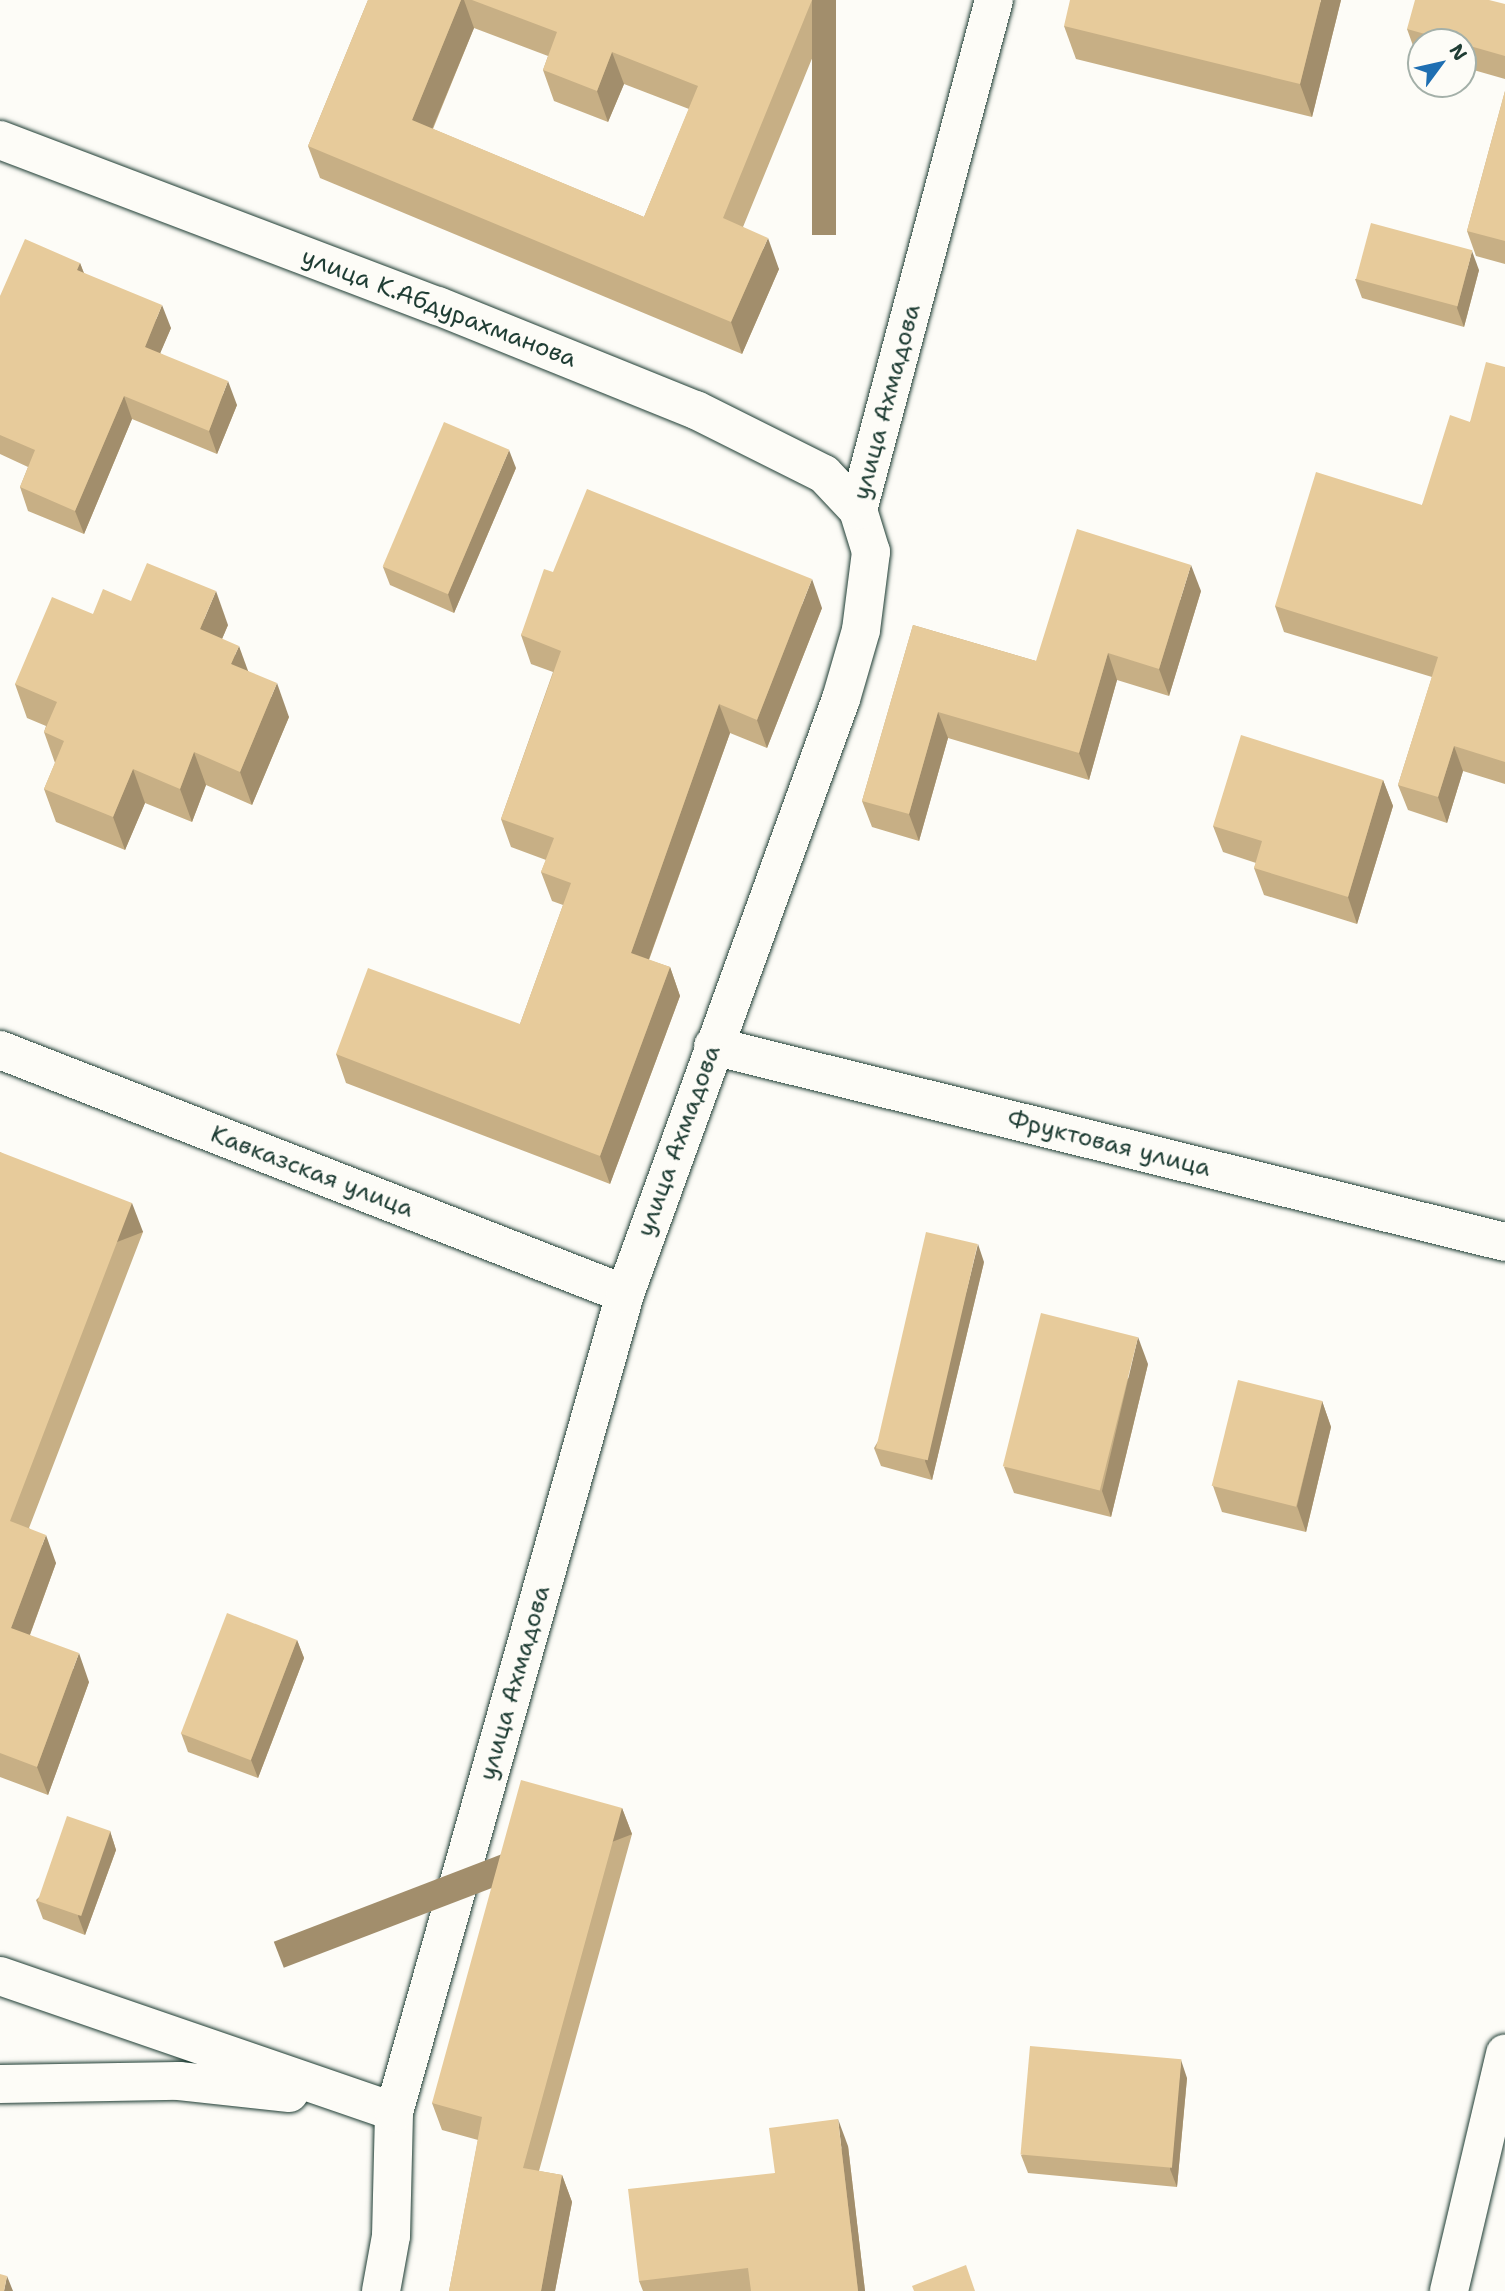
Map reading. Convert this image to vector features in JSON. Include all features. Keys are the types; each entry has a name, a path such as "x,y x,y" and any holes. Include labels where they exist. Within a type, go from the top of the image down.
{"street":[{"name":"улица Ахмадова","path":"381,2291 391,2236 394,2112 625,1294 841,699 861,630 871,552 858,510 994,0"},
{"name":"улица К.Абдурахманова","path":"0,140 439,306 696,410 824,474 858,510"},
{"name":"Фруктовая улица","path":"713,1046 1505,1242"},
{"name":"Кавказская улица","path":"0,1050 625,1294"},
{"path":"0,1976 394,2112"},
{"path":"1449,2291 1505,2054"},
{"path":"0,2084 179,2081 277,2090 394,2112"}],"building":[{"path":"368,0 461,0 412,120 644,217 698,86 612,52 597,91 543,70 557,32 472,0 812,0 723,218 768,238 731,322 308,146"},
{"path":"1070,0 1321,0 1300,84 1064,26"},
{"path":"1415,0 1489,0 1505,4 1505,56 1477,48 1477,28 1407,28"},
{"path":"1505,91 1505,241 1467,231"},
{"path":"1371,223 1472,250 1457,306 1356,279"},
{"path":"25,239 80,263 77,270 162,305 145,347 228,381 209,431 124,396 75,511 20,487 35,450 0,435 0,296"},
{"path":"1486,362 1505,367 1505,762 1454,746 1438,797 1398,785 1438,657 1275,606 1316,472 1422,505 1450,415 1470,422"},
{"path":"444,422 509,450 448,594 383,567"},
{"path":"587,489 812,579 757,720 719,704 631,953 670,967 600,1156 336,1054 368,968 520,1024 571,883 541,872 554,838 501,819 561,651 521,635 544,569 553,572"},
{"path":"1077,529 1191,565 1159,669 1108,653 1079,753 938,712 909,814 862,801 913,625 1036,661"},
{"path":"147,563 216,591 200,629 239,646 231,664 277,683 240,772 194,752 180,789 133,769 113,817 44,789 64,741 44,732 57,702 15,684 52,597 93,614 103,589 131,601"},
{"path":"1241,735 1383,780 1348,897 1254,868 1262,841 1213,826"},
{"path":"0,1152 132,1203 10,1521 46,1535 11,1628 79,1653 37,1767 0,1753"},
{"path":"926,1232 978,1244 928,1460 876,1448"},
{"path":"1041,1313 1138,1337 1100,1490 1003,1466"},
{"path":"1238,1380 1322,1401 1296,1507 1212,1486"},
{"path":"227,1613 297,1640 251,1760 181,1733"},
{"path":"521,1780 622,1808 523,2168 562,2175 541,2291 449,2291 482,2117 432,2103"},
{"path":"67,1816 110,1831 81,1916 38,1901"},
{"path":"1030,2046 1181,2059 1172,2168 1021,2155"},
{"path":"838,2119 858,2291 751,2291 748,2268 639,2281 628,2189 775,2173 769,2128"},
{"path":"966,2265 975,2291 914,2291 912,2286"},
{"path":"0,2274 7,2276 4,2291 0,2291"}]}
